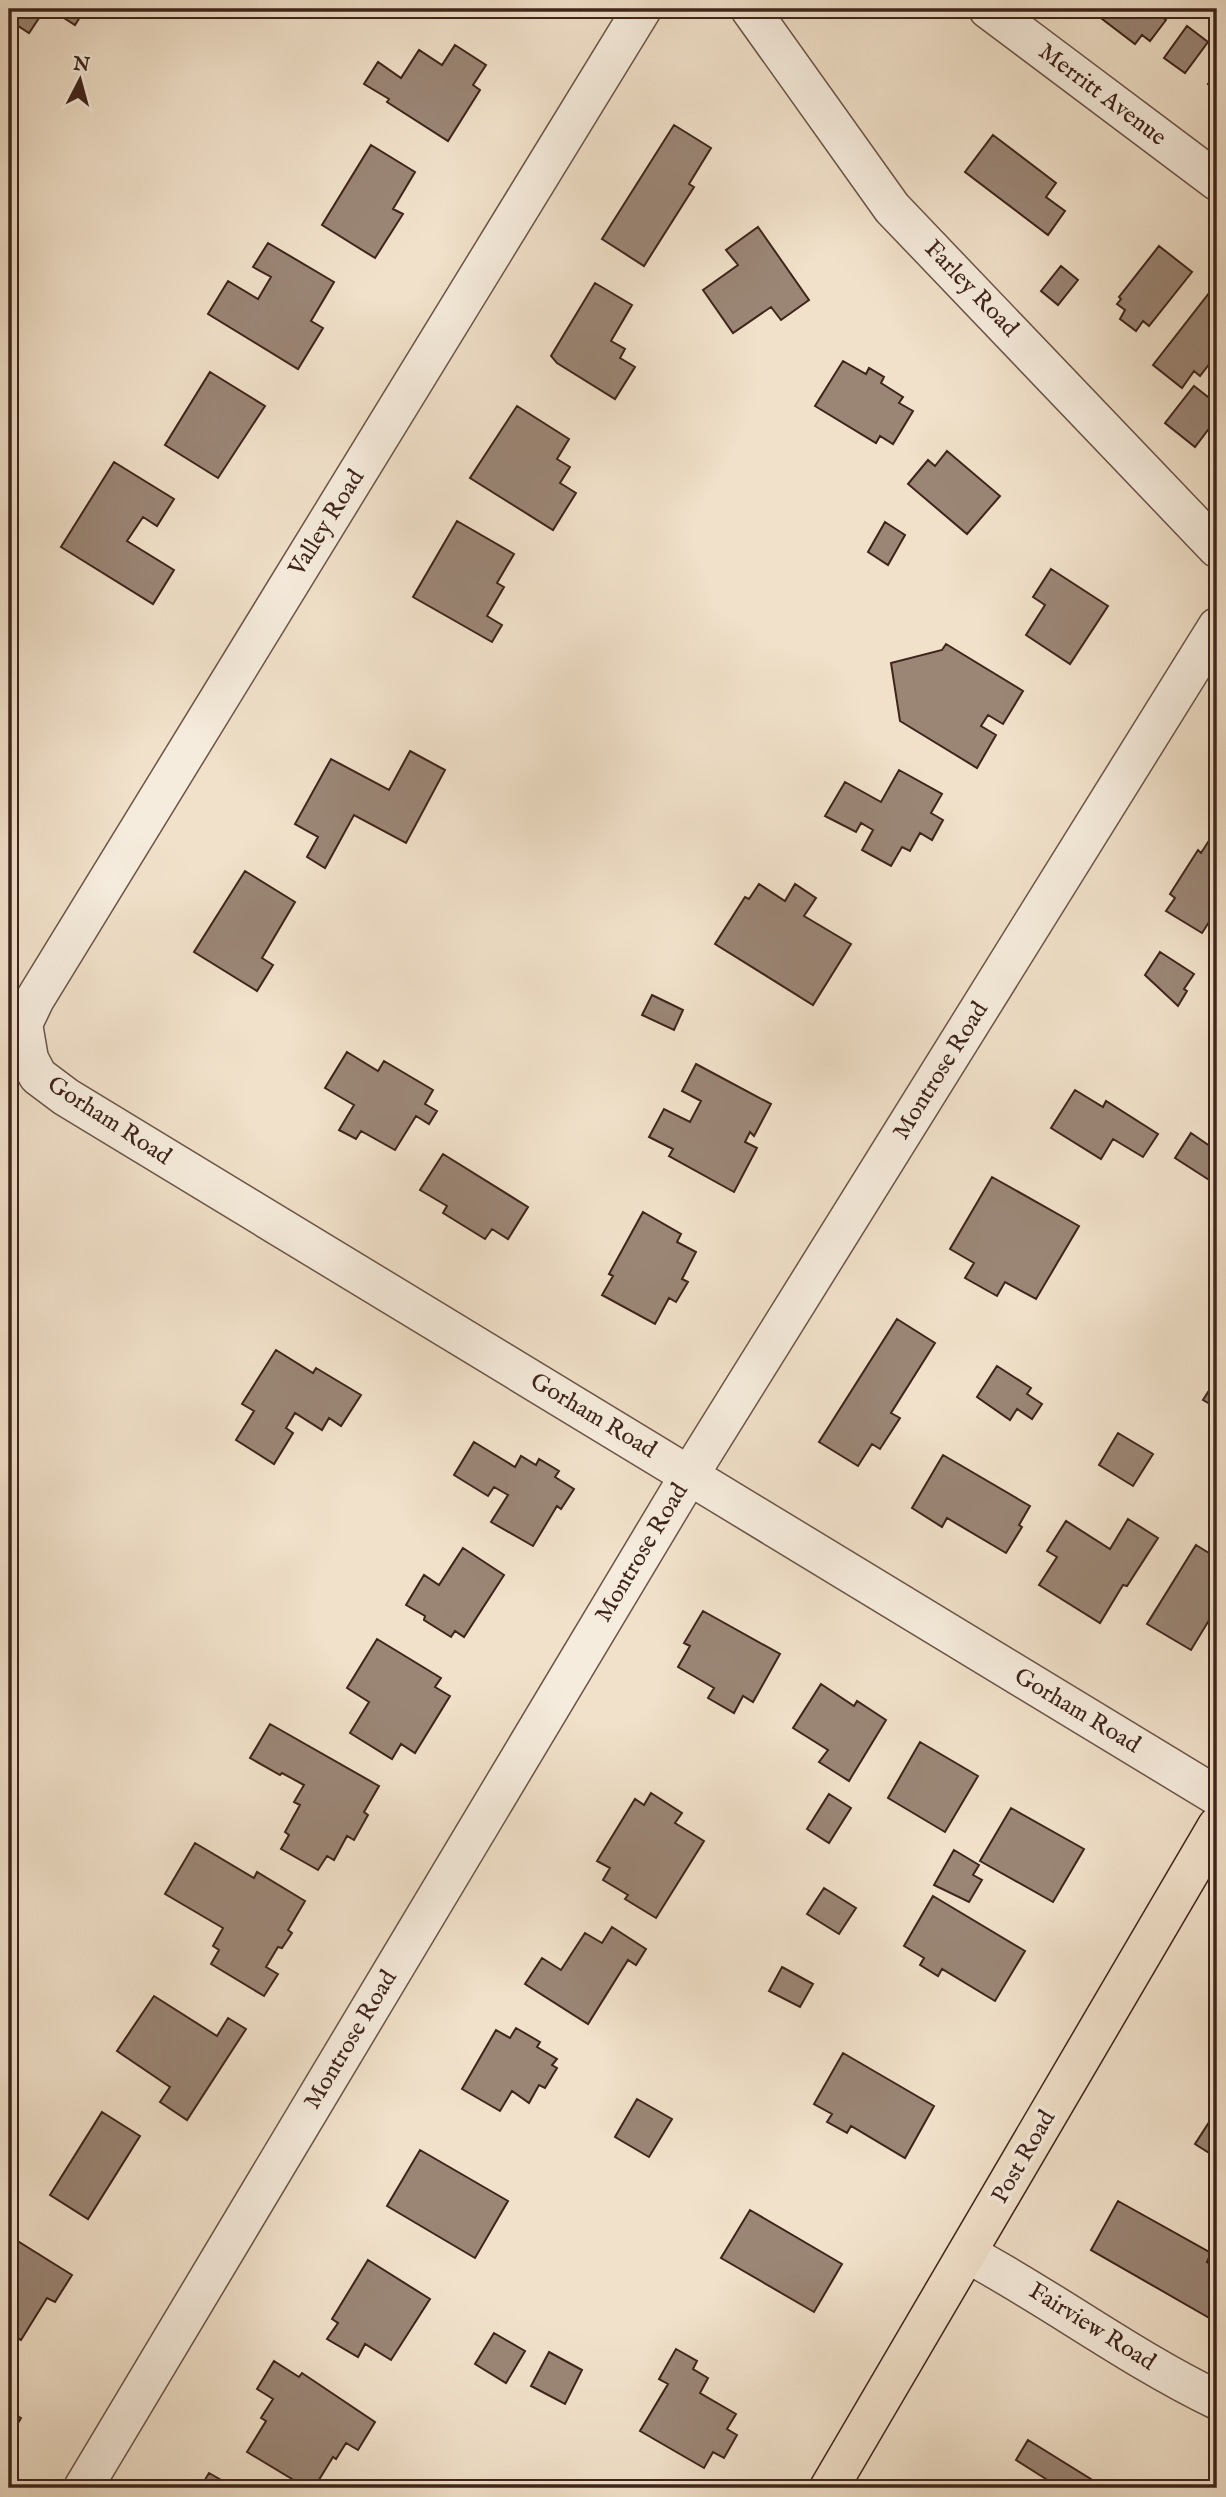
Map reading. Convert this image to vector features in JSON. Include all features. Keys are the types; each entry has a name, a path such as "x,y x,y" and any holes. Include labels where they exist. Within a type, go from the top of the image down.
{"main road":[{"name":"Post Road","path":"830,2488 1217,1826"}],"street":[{"name":"Valley Road","path":"25,1040 23,1024 35,999 642,9"},
{"name":"Farley Road","path":"750,9 892,208 1217,548"},
{"name":"Merritt Avenue","path":"988,9 1217,181"},
{"name":"Montrose Road","path":"83,2488 690,1474 1217,627"},
{"name":"Gorham Road","path":"25,1040 29,1059 38,1076 65,1097 1217,1796"},
{"name":"Fairview Road","path":"968,2254 1009,2276 1184,2384 1217,2400"}],"building":[{"path":"9,9 45,9 29,33 9,20"},
{"path":"50,9 85,9 75,25"},
{"path":"1089,9 1152,9 1166,20 1150,41 1142,35 1135,44"},
{"path":"1187,26 1208,42 1185,73 1164,58"},
{"path":"455,45 486,65 473,85 480,90 448,141 364,84 378,62 401,78 419,50 442,65"},
{"path":"1217,71 1217,91 1208,84"},
{"path":"674,125 711,148 689,184 694,187 644,266 602,239"},
{"path":"993,135 1056,183 1046,197 1065,211 1048,235 965,172"},
{"path":"371,145 415,172 393,209 403,214 375,258 322,225"},
{"path":"758,227 809,300 781,320 771,307 733,333 703,290 738,265 726,250"},
{"path":"268,243 334,282 311,321 323,328 298,369 208,314 228,281 258,299 271,277 253,267"},
{"path":"1159,246 1192,272 1149,326 1143,321 1136,331 1120,319 1125,310 1117,304 1121,299 1119,297"},
{"path":"1061,266 1078,280 1058,305 1041,291"},
{"path":"595,283 632,305 611,341 625,349 620,358 635,367 615,399 557,363 551,356"},
{"path":"1213,288 1217,292 1217,354 1200,376 1194,371 1182,388 1153,365"},
{"path":"843,361 866,374 869,368 884,377 881,383 903,397 899,403 913,411 893,444 880,436 876,443 815,406"},
{"path":"210,372 265,406 218,478 165,445"},
{"path":"1194,386 1217,404 1217,418 1195,447 1165,423"},
{"path":"517,406 569,439 557,459 570,467 560,483 576,493 553,530 470,478"},
{"path":"947,451 1000,496 967,534 908,484 928,460 935,466"},
{"path":"114,462 174,499 157,526 143,517 127,541 174,570 153,604 61,547"},
{"path":"457,521 514,554 497,583 504,587 487,616 502,625 492,642 413,597"},
{"path":"885,522 905,535 888,565 868,552"},
{"path":"1051,569 1108,606 1070,664 1026,635 1045,605 1033,597"},
{"path":"946,644 1023,691 1003,724 988,715 981,726 996,735 977,768 900,721 891,663 942,650"},
{"path":"410,751 445,770 406,843 354,815 325,868 307,857 318,837 295,824 331,759 389,790"},
{"path":"899,770 942,794 931,813 943,820 932,840 920,833 910,851 902,847 891,866 862,850 873,830 861,823 856,832 825,816 845,782 881,802"},
{"path":"1210,839 1217,843 1217,922 1211,919 1202,933 1166,911 1175,898 1170,894 1198,850 1201,853"},
{"path":"245,871 295,902 262,958 273,965 257,991 194,952"},
{"path":"759,884 785,901 795,884 816,898 804,916 851,944 813,1005 715,944 745,897 749,899"},
{"path":"1160,952 1194,974 1184,989 1187,991 1178,1006 1145,975"},
{"path":"652,995 683,1010 674,1030 642,1015"},
{"path":"347,1052 378,1071 384,1061 433,1090 425,1104 437,1111 429,1124 416,1116 395,1150 361,1131 356,1139 339,1130 354,1105 325,1088"},
{"path":"696,1064 771,1104 754,1136 750,1132 745,1142 757,1148 734,1192 669,1156 673,1149 649,1137 664,1109 690,1122 701,1101 682,1091"},
{"path":"1075,1090 1103,1107 1106,1101 1158,1134 1143,1157 1113,1139 1101,1159 1051,1128"},
{"path":"1191,1133 1217,1151 1217,1185 1175,1158"},
{"path":"443,1154 528,1207 508,1239 492,1229 485,1239 443,1213 447,1206 420,1190"},
{"path":"992,1177 1079,1226 1036,1299 1005,1282 997,1296 965,1278 974,1263 950,1249"},
{"path":"643,1212 681,1234 677,1242 696,1252 682,1279 688,1282 676,1302 669,1298 655,1324 602,1295 613,1276 609,1274"},
{"path":"897,1319 935,1343 891,1413 900,1418 880,1449 872,1444 858,1466 819,1442"},
{"path":"276,1350 313,1373 316,1368 361,1395 341,1426 329,1418 322,1430 295,1413 286,1428 293,1433 274,1464 236,1440 254,1411 242,1404"},
{"path":"997,1366 1031,1388 1027,1394 1042,1404 1032,1419 1017,1409 1010,1420 977,1397"},
{"path":"1217,1378 1217,1408 1203,1400"},
{"path":"1118,1433 1153,1454 1133,1486 1099,1465"},
{"path":"474,1442 515,1467 521,1456 536,1465 539,1459 559,1471 555,1477 574,1489 561,1509 557,1506 533,1546 491,1522 508,1495 494,1487 488,1496 454,1475"},
{"path":"943,1455 1030,1506 1019,1525 1022,1527 1006,1553 947,1518 942,1527 912,1508"},
{"path":"1128,1519 1158,1538 1127,1586 1123,1585 1100,1623 1039,1585 1057,1557 1047,1551 1066,1521 1110,1549"},
{"path":"1196,1545 1217,1558 1217,1607 1191,1650 1147,1624"},
{"path":"463,1548 504,1575 464,1637 455,1631 451,1637 406,1605 424,1575 439,1585"},
{"path":"703,1611 780,1654 753,1702 743,1696 734,1713 708,1698 714,1688 678,1667 690,1646 684,1643"},
{"path":"377,1639 441,1678 435,1687 450,1696 415,1753 401,1744 392,1759 350,1733 369,1702 347,1688"},
{"path":"821,1684 854,1706 857,1701 886,1720 849,1781 819,1762 828,1750 793,1728"},
{"path":"270,1724 379,1786 364,1812 368,1815 354,1840 347,1836 334,1860 327,1856 318,1870 281,1849 289,1835 285,1832 300,1805 294,1802 304,1785 250,1758"},
{"path":"920,1742 978,1776 945,1832 888,1798"},
{"path":"651,1793 682,1813 675,1823 704,1841 656,1918 625,1899 628,1895 603,1880 610,1868 597,1861 635,1799 644,1805"},
{"path":"829,1794 851,1808 829,1843 807,1829"},
{"path":"1011,1808 1084,1849 1053,1902 980,1861"},
{"path":"195,1843 254,1878 257,1872 305,1901 288,1930 292,1933 282,1948 278,1947 266,1967 278,1974 264,1996 211,1964 219,1950 213,1946 223,1928 165,1894"},
{"path":"954,1850 979,1865 973,1875 982,1880 969,1902 934,1885"},
{"path":"824,1888 856,1908 839,1934 807,1914"},
{"path":"933,1896 1025,1951 995,2001 942,1969 938,1976 920,1965 924,1958 904,1946"},
{"path":"612,1927 646,1949 636,1965 628,1960 588,2024 525,1984 542,1958 561,1970 585,1933 602,1943"},
{"path":"782,1967 813,1984 800,2007 769,1991"},
{"path":"154,1996 217,2036 228,2018 246,2029 187,2120 160,2102 170,2087 117,2051"},
{"path":"516,2028 540,2042 537,2047 557,2059 552,2065 557,2068 545,2088 539,2085 529,2103 512,2091 500,2111 462,2089 496,2030 510,2038"},
{"path":"843,2053 934,2106 905,2158 851,2126 847,2133 827,2122 832,2114 814,2104"},
{"path":"637,2099 672,2119 649,2157 615,2137"},
{"path":"1217,2110 1217,2158 1195,2144"},
{"path":"102,2112 140,2136 88,2219 50,2195"},
{"path":"420,2150 508,2201 475,2258 387,2206"},
{"path":"1118,2201 1211,2253 1207,2262 1217,2268 1217,2309 1211,2319 1091,2250"},
{"path":"750,2210 842,2264 814,2312 721,2258"},
{"path":"16,2240 72,2275 55,2302 47,2298 21,2340 17,2338 9,2352 9,2253"},
{"path":"368,2260 430,2299 391,2360 365,2344 358,2357 327,2339 338,2323 332,2319"},
{"path":"494,2333 525,2351 506,2383 475,2364"},
{"path":"676,2349 697,2361 693,2369 708,2378 700,2393 736,2414 727,2429 737,2435 724,2458 713,2452 704,2468 640,2431 668,2384 659,2379"},
{"path":"549,2352 582,2370 565,2404 531,2386"},
{"path":"274,2361 299,2377 302,2373 375,2422 358,2450 346,2443 336,2459 333,2457 314,2488 307,2488 247,2452 266,2421 261,2418 273,2399 257,2389"},
{"path":"9,2411 21,2418 9,2438"},
{"path":"1028,2440 1102,2486 1056,2488 1057,2486 1016,2460"},
{"path":"209,2473 235,2488 200,2488"}]}
